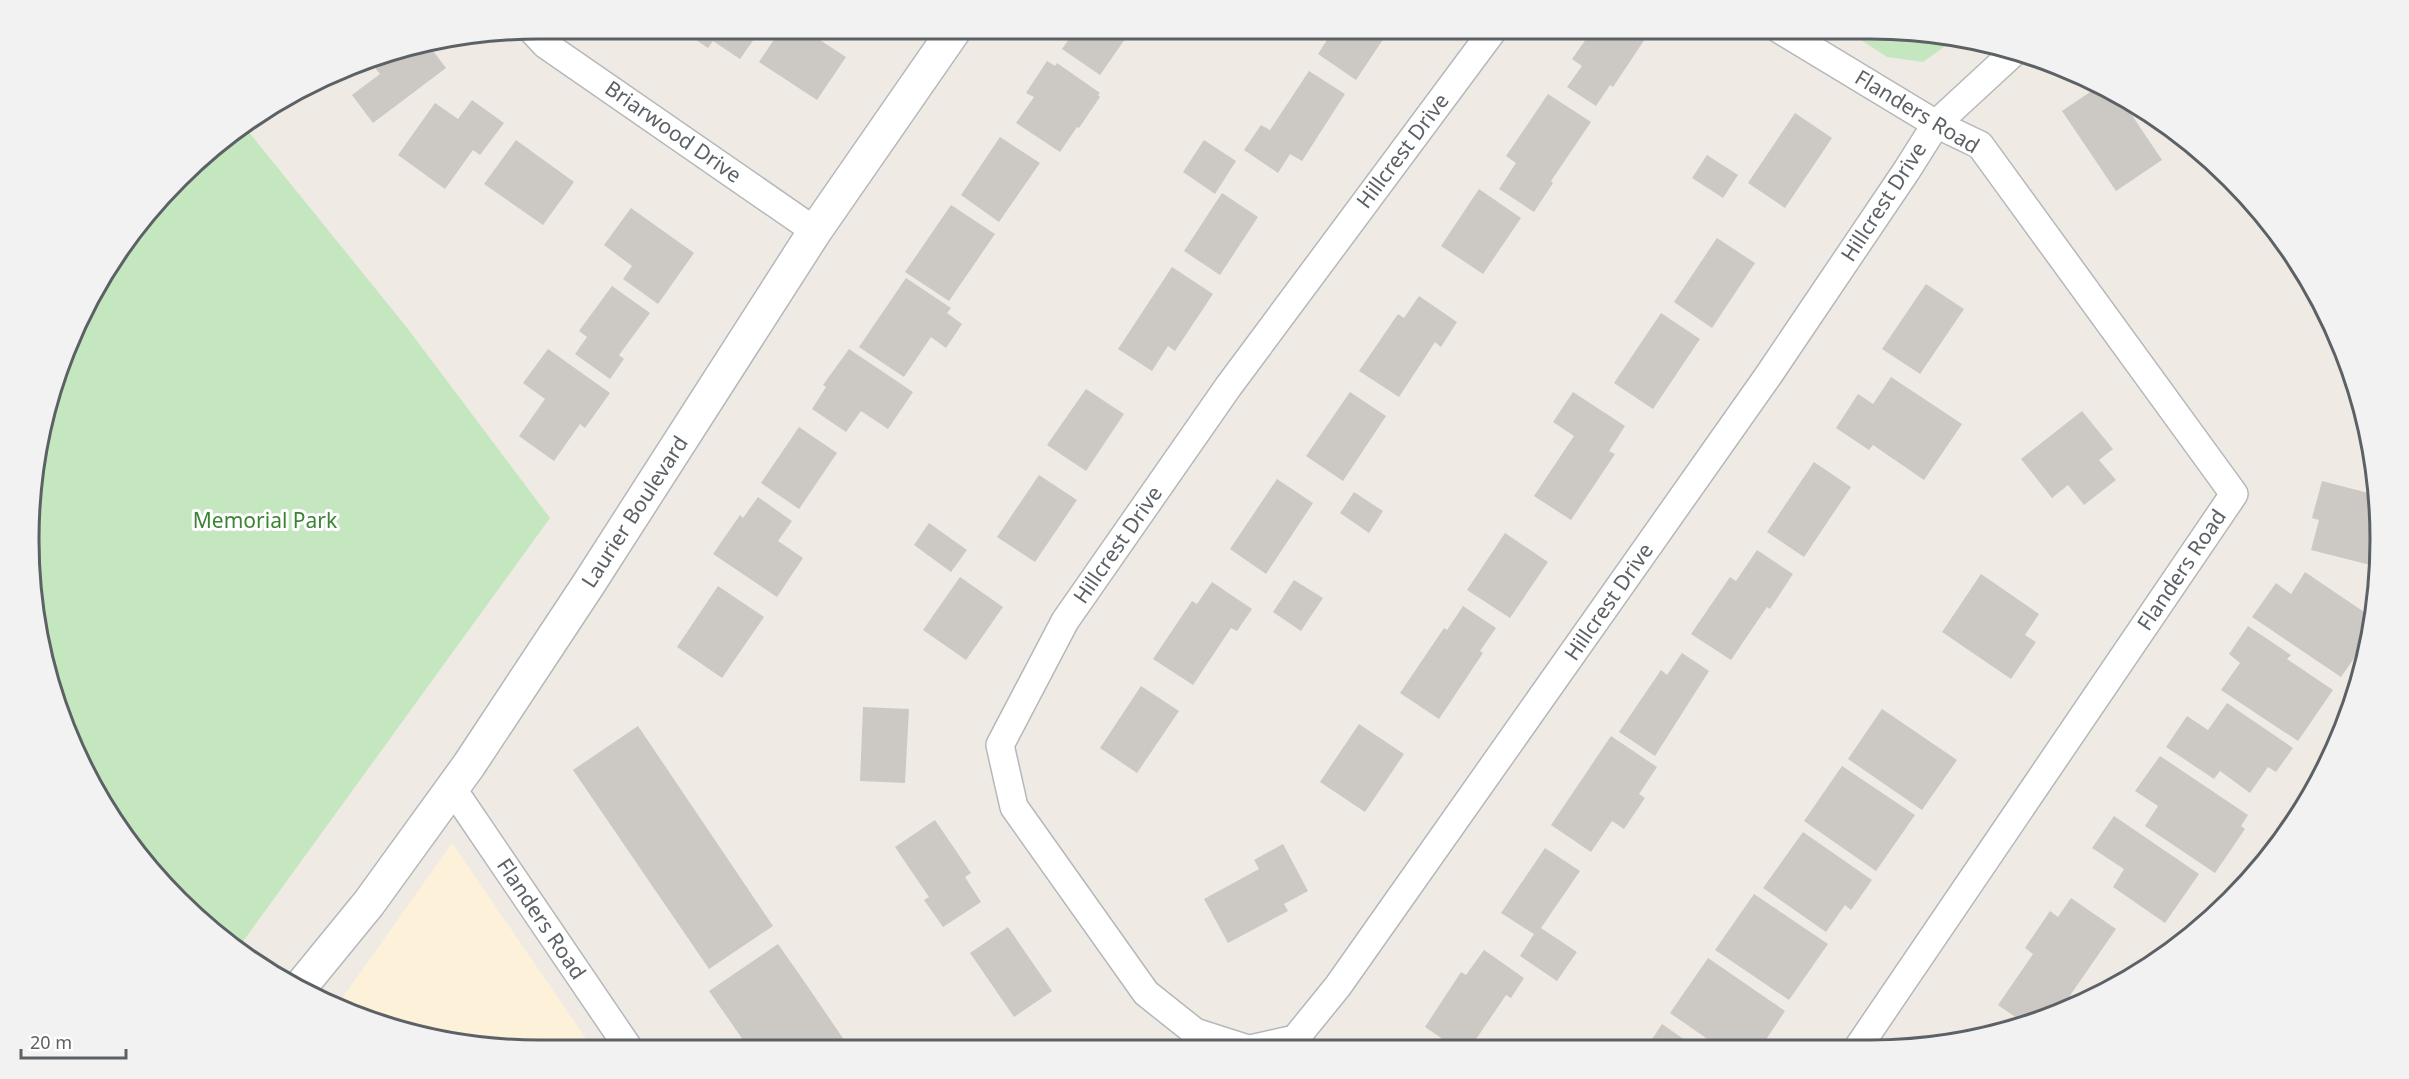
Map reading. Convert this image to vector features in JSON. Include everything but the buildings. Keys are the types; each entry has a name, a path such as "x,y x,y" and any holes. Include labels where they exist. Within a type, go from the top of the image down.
{"street":[{"name":"Briarwood Drive","path":"540,39 815,231"},
{"name":"Laurier Boulevard","path":"305,981 369,903 452,788 588,585 815,231 947,39"},
{"name":"Hillcrest Drive","path":"1220,1040 1195,1032 1146,993 1014,807 1000,746 1065,621 1228,387 1486,39"},
{"name":"Flanders Road","path":"1797,39 1935,124 1980,145 2234,494 1863,1040"},
{"name":"Hillcrest Drive","path":"1291,1040 1295,1039 1338,986 1768,376 1907,170 1935,124 2007,59"},
{"name":"Flanders Road","path":"452,788 623,1040"}],"shaded area":[{"path":"452,843 587,1040 507,1039 474,1036 410,1023 342,999"}],"green space":[{"path":"1859,39 1902,40 1947,45 1923,62 1887,57"},
{"name":"Memorial Park","path":"249,132 408,329 550,518 242,942 235,937 209,916 163,870 123,818 106,790 77,731 66,700 56,669 43,605 39,540 40,507 43,474 56,410 77,348 91,318 123,261 142,235 163,209 209,163"}]}
